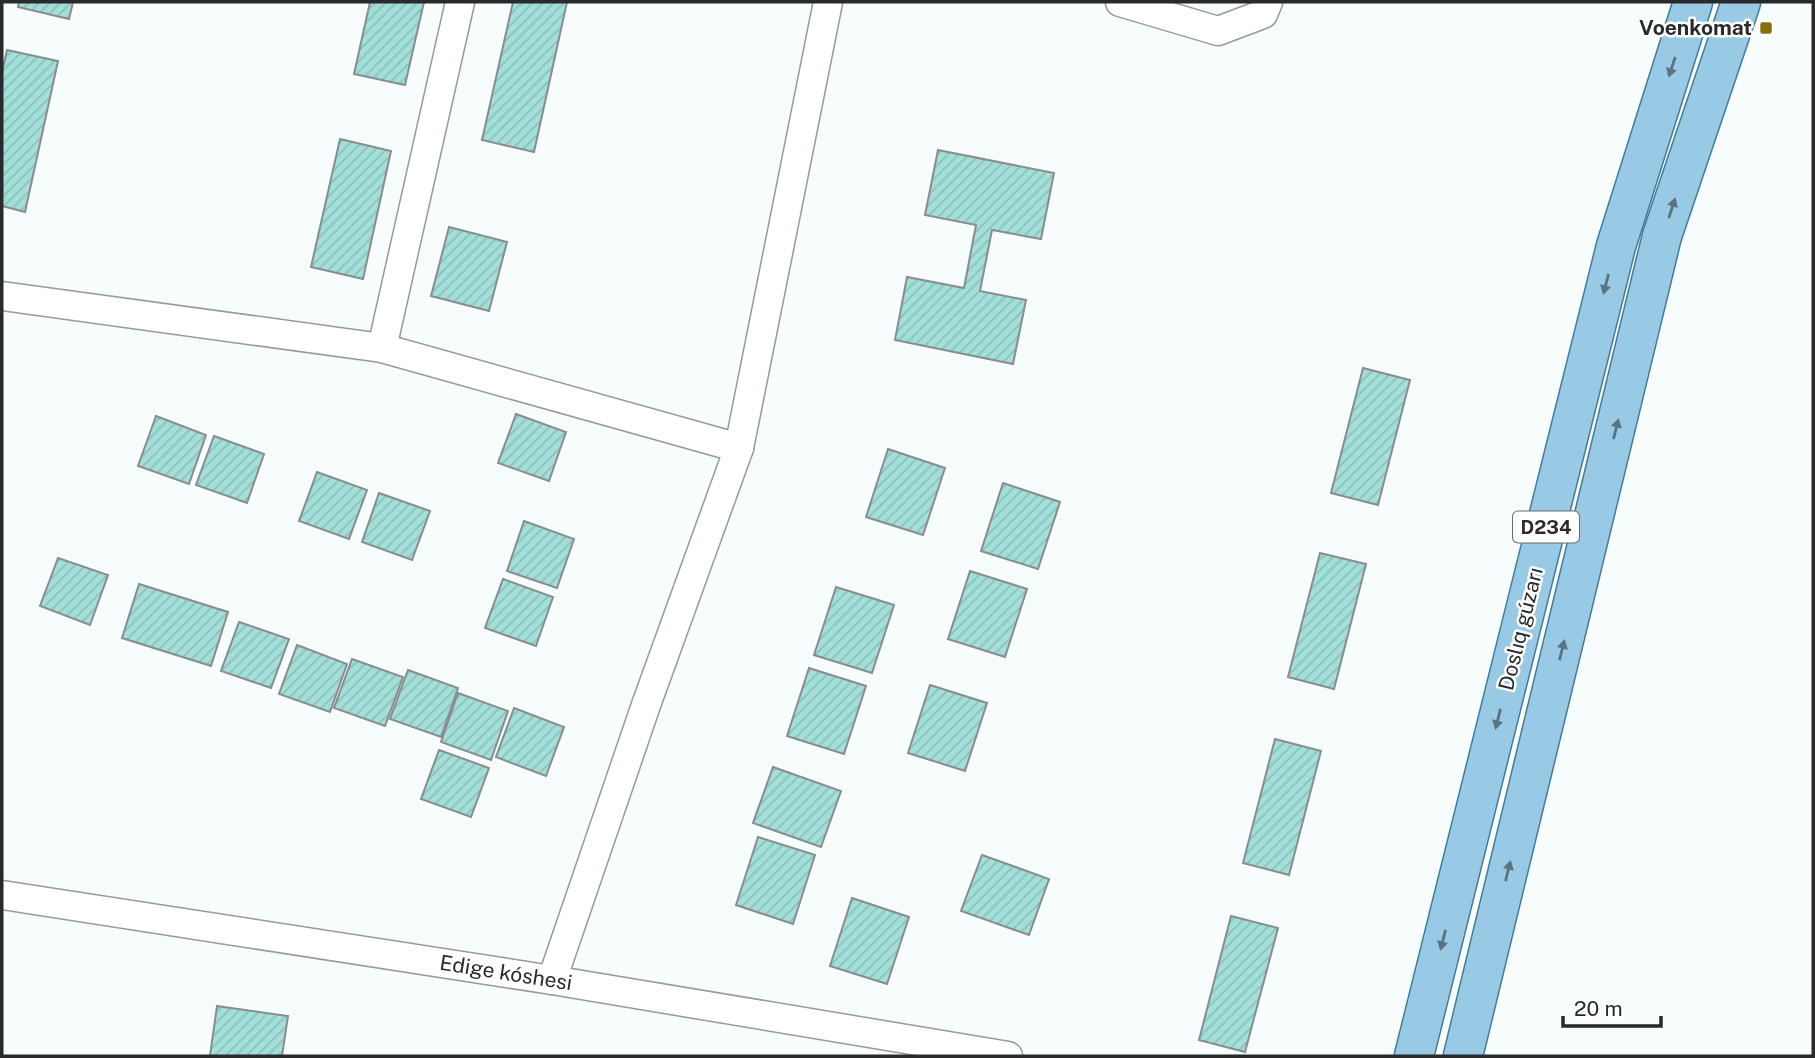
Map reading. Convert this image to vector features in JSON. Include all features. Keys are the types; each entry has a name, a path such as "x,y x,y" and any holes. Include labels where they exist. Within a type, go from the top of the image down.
{"main road":[{"name":"Doslıq gúzarı","path":"1414,1056 1616,246 1693,2"},
{"name":"D234","path":"1463,1056 1662,236 1741,2"}],"street":[{"path":"382,348 460,2"},
{"path":"552,980 646,705 739,448 828,2"},
{"path":"1120,2 1218,31 1263,14 1268,2"},
{"path":"2,296 382,348 739,448"},
{"name":"Edige kóshesi","path":"2,895 552,980 1008,1056"}],"building":[{"path":"19,2 73,2 69,19 18,7"},
{"path":"370,2 424,2 405,85 354,74"},
{"path":"513,2 567,2 534,152 482,140"},
{"path":"7,50 58,61 25,212 2,206 2,72"},
{"path":"340,139 391,151 363,279 311,267"},
{"path":"938,150 1054,173 1041,239 992,230 980,291 1026,300 1013,364 895,340 907,277 964,288 976,225 925,215"},
{"path":"449,227 507,242 489,311 431,296"},
{"path":"1363,368 1410,380 1378,505 1331,493"},
{"path":"516,414 566,432 549,481 498,463"},
{"path":"156,416 206,435 189,484 138,466"},
{"path":"214,436 264,454 247,503 196,485"},
{"path":"888,449 945,468 923,535 866,517"},
{"path":"317,472 367,490 349,539 299,521"},
{"path":"1003,483 1060,502 1038,569 981,551"},
{"path":"379,493 430,511 412,560 362,542"},
{"path":"524,521 574,539 557,588 507,571"},
{"path":"1320,553 1366,564 1334,689 1288,677"},
{"path":"58,558 108,575 90,625 40,606"},
{"path":"970,571 1027,589 1005,657 948,639"},
{"path":"503,579 553,597 536,646 485,628"},
{"path":"139,584 228,612 211,666 122,638"},
{"path":"836,587 894,605 872,673 814,655"},
{"path":"239,622 289,639 271,688 221,671"},
{"path":"297,645 347,664 330,712 279,694"},
{"path":"352,659 403,677 385,726 334,708"},
{"path":"809,668 866,686 844,754 787,736"},
{"path":"408,670 458,688 441,737 390,719"},
{"path":"930,685 987,703 965,771 908,753"},
{"path":"458,693 508,711 491,760 441,742"},
{"path":"514,708 564,727 546,776 496,757"},
{"path":"1275,739 1321,751 1289,875 1243,863"},
{"path":"439,750 489,768 471,817 421,799"},
{"path":"773,767 841,791 821,847 753,823"},
{"path":"758,837 815,855 793,924 736,905"},
{"path":"982,855 1049,879 1029,935 961,911"},
{"path":"852,898 909,917 887,984 830,966"},
{"path":"1231,916 1278,928 1245,1052 1199,1040"},
{"path":"217,1006 288,1016 282,1056 210,1056"}],"place":[{"name":"Voenkomat","path":"1766,28"}]}
